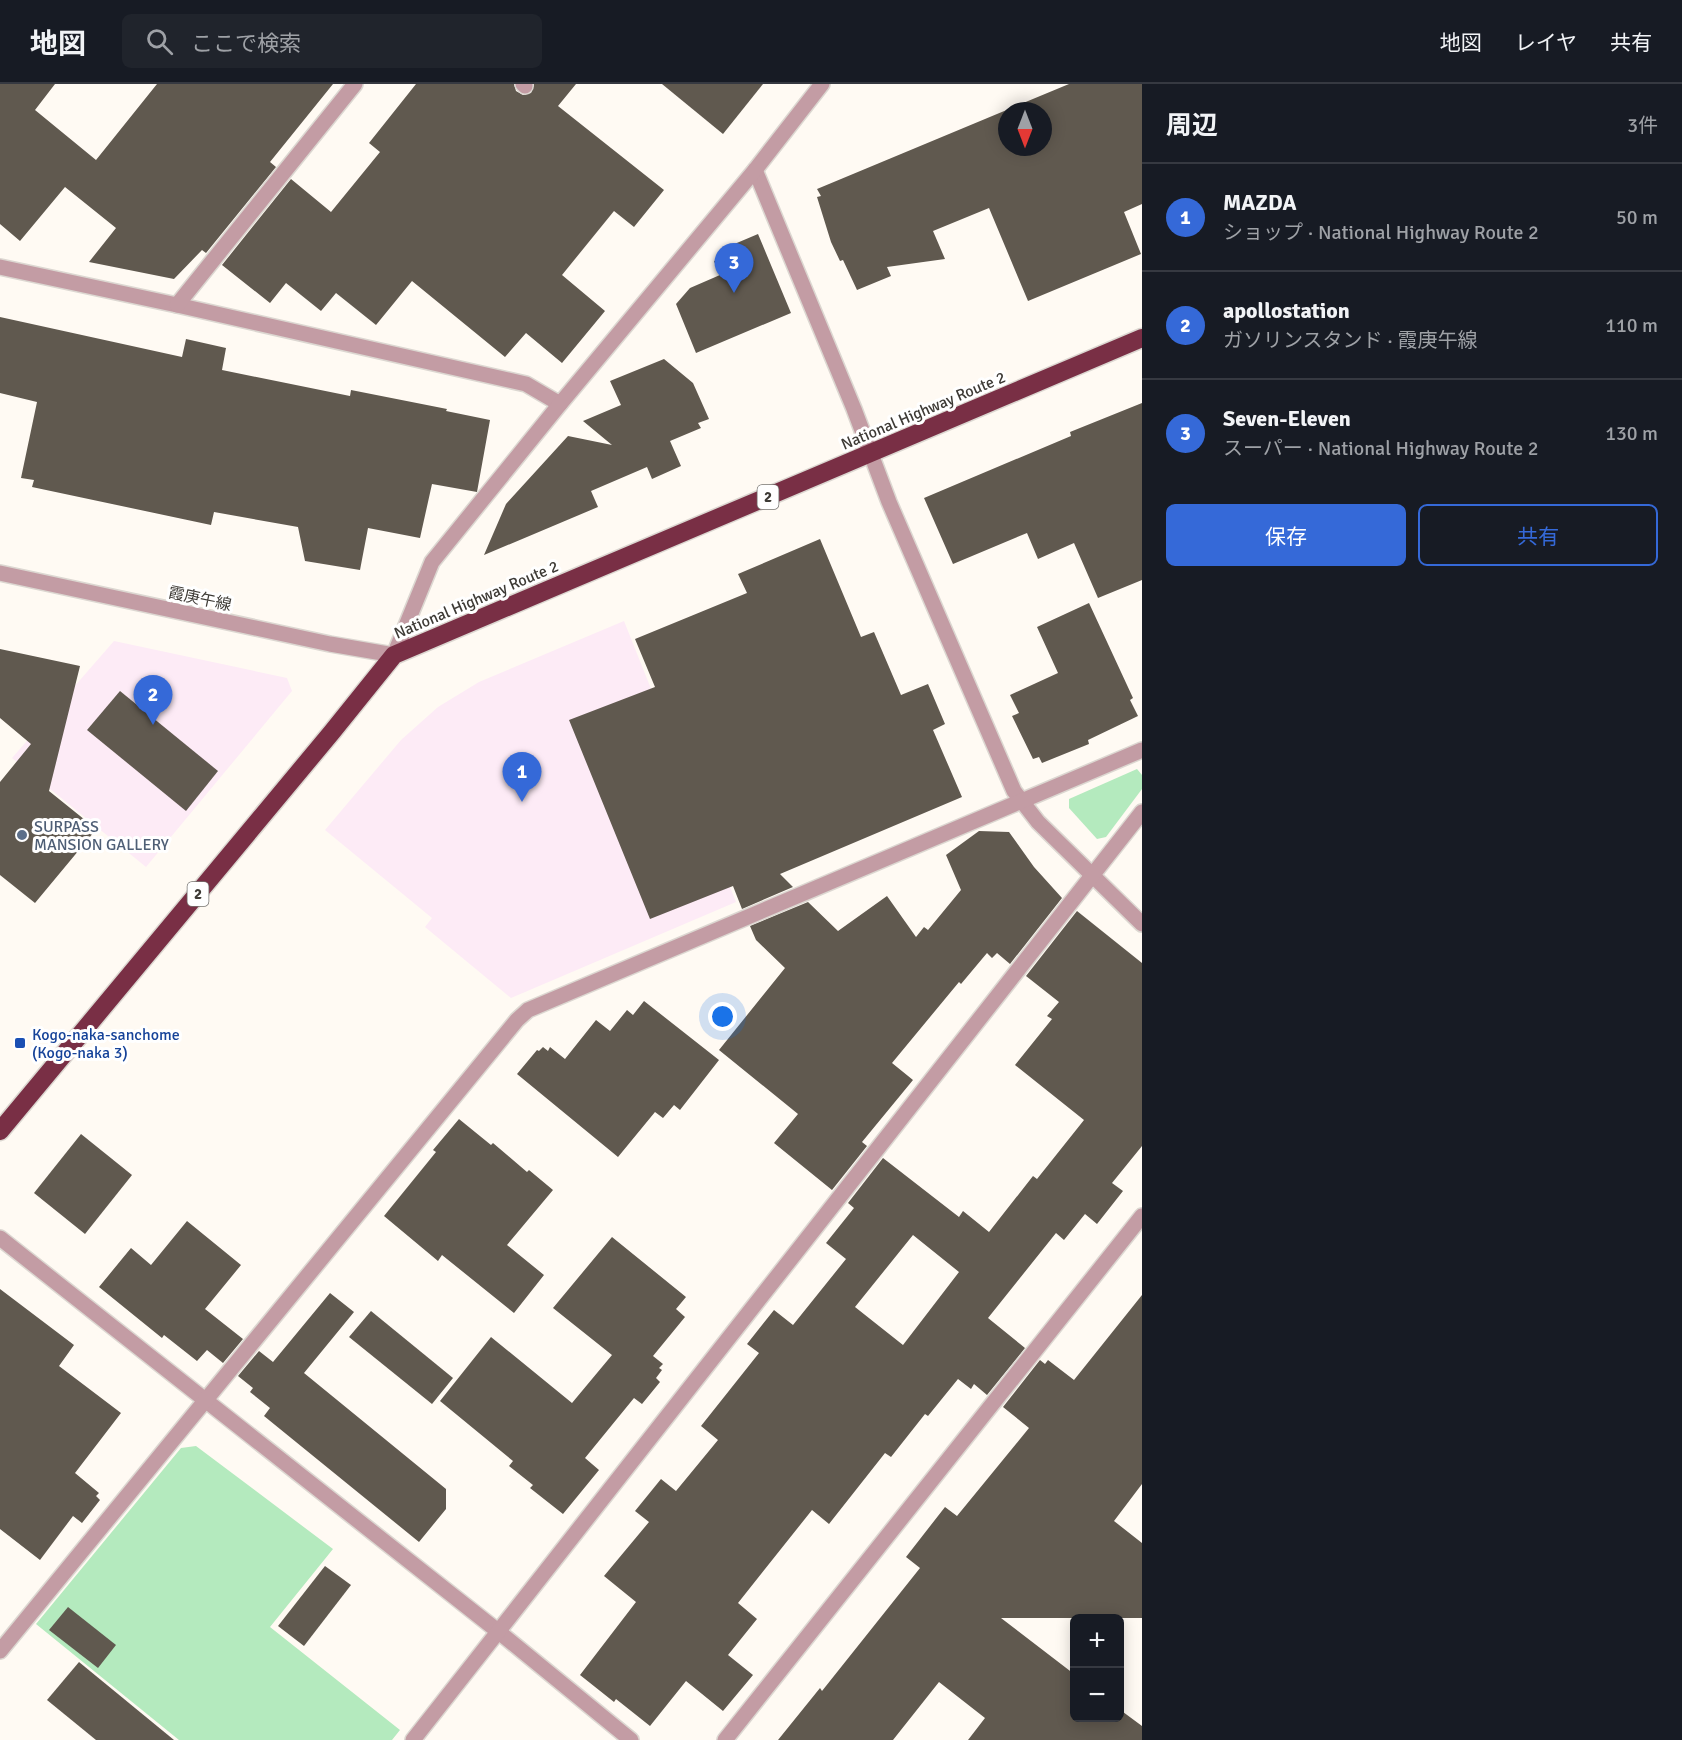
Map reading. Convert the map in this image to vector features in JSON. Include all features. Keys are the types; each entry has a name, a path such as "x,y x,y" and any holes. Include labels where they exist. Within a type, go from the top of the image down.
{"highway":[{"name":"National Highway Route 2","path":"0,1131 394,655 1142,338"}],"street":[{"path":"177,305 355,84"},
{"path":"394,655 432,562 755,170 815,87 834,84"},
{"path":"755,170 889,502 1009,780 1020,801 1038,822 1142,924"},
{"path":"0,267 526,384 560,404"},
{"name":"霞庚午線","path":"0,573 330,644 394,655"},
{"path":"0,1651 517,1020 528,1010 1142,750"},
{"path":"413,1740 1142,812"},
{"path":"725,1740 1142,1216"},
{"path":"0,1238 499,1632 631,1740"}],"shaded area":[{"path":"624,621 736,902 511,998 425,927 432,918 325,830 401,740 438,707 479,682"},
{"path":"114,641 287,678 292,691 146,867 12,758"}],"green space":[{"path":"1137,769 1142,775 1142,789 1106,837 1097,839 1069,808 1069,799"},
{"path":"196,1446 333,1549 270,1627 400,1730 392,1740 179,1740 36,1624 181,1448"}],"building":[{"path":"0,84 55,84 35,110 96,160 157,84 333,84 270,162 276,167 206,253 202,250 174,279 89,262 116,228 65,187 20,241 0,224"},
{"path":"416,84 514,84 516,91 523,95 531,93 534,84 576,84 558,106 664,190 634,227 614,211 562,275 605,311 562,363 526,333 505,357 412,281 376,325 336,293 321,311 286,283 270,303 222,265 291,179 331,212 380,152 369,143"},
{"path":"662,84 763,84 723,134"},
{"path":"1069,84 1142,84 1142,204 1124,212 1141,254 1028,301 989,208 933,231 945,259 887,267 891,276 857,290 843,260 840,261 831,242 817,197 821,196 817,189 998,114 998,156 1052,156 1052,102 1026,102"},
{"path":"758,234 791,313 696,353 676,304 690,288 720,275 714,261 728,255 725,248"},
{"path":"0,317 182,357 186,339 226,348 222,370 350,396 351,390 490,420 477,492 432,484 420,538 368,528 360,570 305,561 298,527 214,512 211,525 32,487 34,480 21,478 37,402 0,393"},
{"path":"664,359 693,383 709,419 698,423 701,428 670,441 681,466 652,479 647,467 591,491 598,507 484,555 506,504 568,436 612,445 583,421 621,405 610,381"},
{"path":"1142,403 1142,580 1098,598 1074,543 1038,559 1027,533 953,564 924,498 1071,436 1070,432"},
{"path":"820,539 861,637 874,632 901,695 928,684 945,724 933,730 962,797 780,874 793,887 742,909 733,886 650,919 569,720 655,687 635,639 747,593 738,574"},
{"path":"1089,603 1133,698 1130,700 1138,716 1088,740 1089,744 1042,763 1039,757 1033,759 1012,716 1019,713 1010,695 1058,673 1037,627"},
{"path":"0,649 80,666 49,791 90,824 88,827 94,832 35,903 0,875 0,782 31,744 0,718"},
{"path":"120,691 218,771 186,811 87,730"},
{"path":"979,831 1009,832 1034,867 1062,898 1010,964 997,953 992,958 987,953 961,984 959,982 892,1063 913,1080 862,1142 867,1146 832,1190 774,1143 798,1114 719,1050 785,968 756,940 750,926 808,902 838,931 887,896 916,937 924,927 928,930 961,890 946,855"},
{"path":"1077,911 1142,963 1142,1146 1112,1183 1123,1191 1097,1224 1085,1214 1064,1240 1056,1233 988,1318 1025,1348 987,1395 974,1384 971,1389 958,1379 928,1416 925,1414 891,1457 885,1453 829,1524 812,1510 738,1603 757,1619 728,1655 753,1675 723,1711 686,1681 650,1726 616,1699 614,1702 580,1675 636,1602 604,1576 649,1522 635,1511 661,1479 676,1491 718,1440 701,1426 759,1353 747,1344 774,1310 793,1325 846,1259 826,1243 854,1208 848,1203 883,1158 959,1217 963,1211 989,1232 1033,1176 1037,1179 1084,1120 1015,1065 1052,1019 1047,1016 1059,1002 1026,976","holes":["913,1235 959,1272 903,1345 855,1307"]},
{"path":"644,1001 719,1060 680,1110 674,1105 663,1118 655,1112 618,1157 517,1074 537,1050 543,1047 548,1051 550,1047 565,1059 596,1020 610,1031 627,1010 633,1015"},
{"path":"459,1119 553,1190 507,1245 544,1275 514,1313 442,1255 438,1261 384,1216 436,1152 433,1150"},
{"path":"81,1134 132,1175 85,1234 34,1193"},
{"path":"187,1221 241,1265 205,1309 243,1339 223,1363 207,1350 197,1361 164,1335 162,1338 99,1287 131,1248 151,1265"},
{"path":"612,1237 686,1297 676,1309 685,1317 653,1356 663,1364 656,1378 660,1382 642,1404 634,1398 585,1458 599,1470 563,1514 530,1488 533,1485 509,1466 513,1461 440,1401 491,1337 572,1403 612,1355 553,1308"},
{"path":"0,1289 74,1345 59,1366 121,1413 75,1473 99,1493 96,1496 100,1500 82,1523 73,1516 40,1560 0,1529"},
{"path":"330,1293 354,1312 304,1373 446,1489 446,1509 419,1542 264,1416 270,1408 250,1392 253,1388 238,1376 259,1351 273,1362"},
{"path":"1142,1295 1142,1484 1114,1521 1142,1543 1142,1618 1124,1618 1124,1614 1070,1614 1070,1618 1001,1618 1070,1671 1070,1722 1124,1722 1124,1713 1142,1726 1142,1740 968,1740 985,1718 939,1682 893,1740 778,1740 820,1688 822,1691 920,1568 906,1557 945,1507 957,1516 1029,1428 1003,1407 1040,1360 1045,1364 1048,1360 1074,1380"},
{"path":"371,1311 453,1378 432,1404 349,1337"},
{"path":"325,1566 351,1585 304,1646 278,1626"},
{"path":"68,1607 116,1645 98,1668 49,1630"},
{"path":"79,1662 174,1740 96,1740 47,1700"}],"place":[{"name":"Seven-Eleven","path":"734,293"},
{"name":"apollostation","path":"153,725"},
{"name":"MAZDA","path":"522,802"},
{"name":"SURPASS MANSION GALLERY","path":"22,835"},
{"name":"Kogo-naka-sanchome (Kogo-naka 3)","path":"20,1043"}]}
